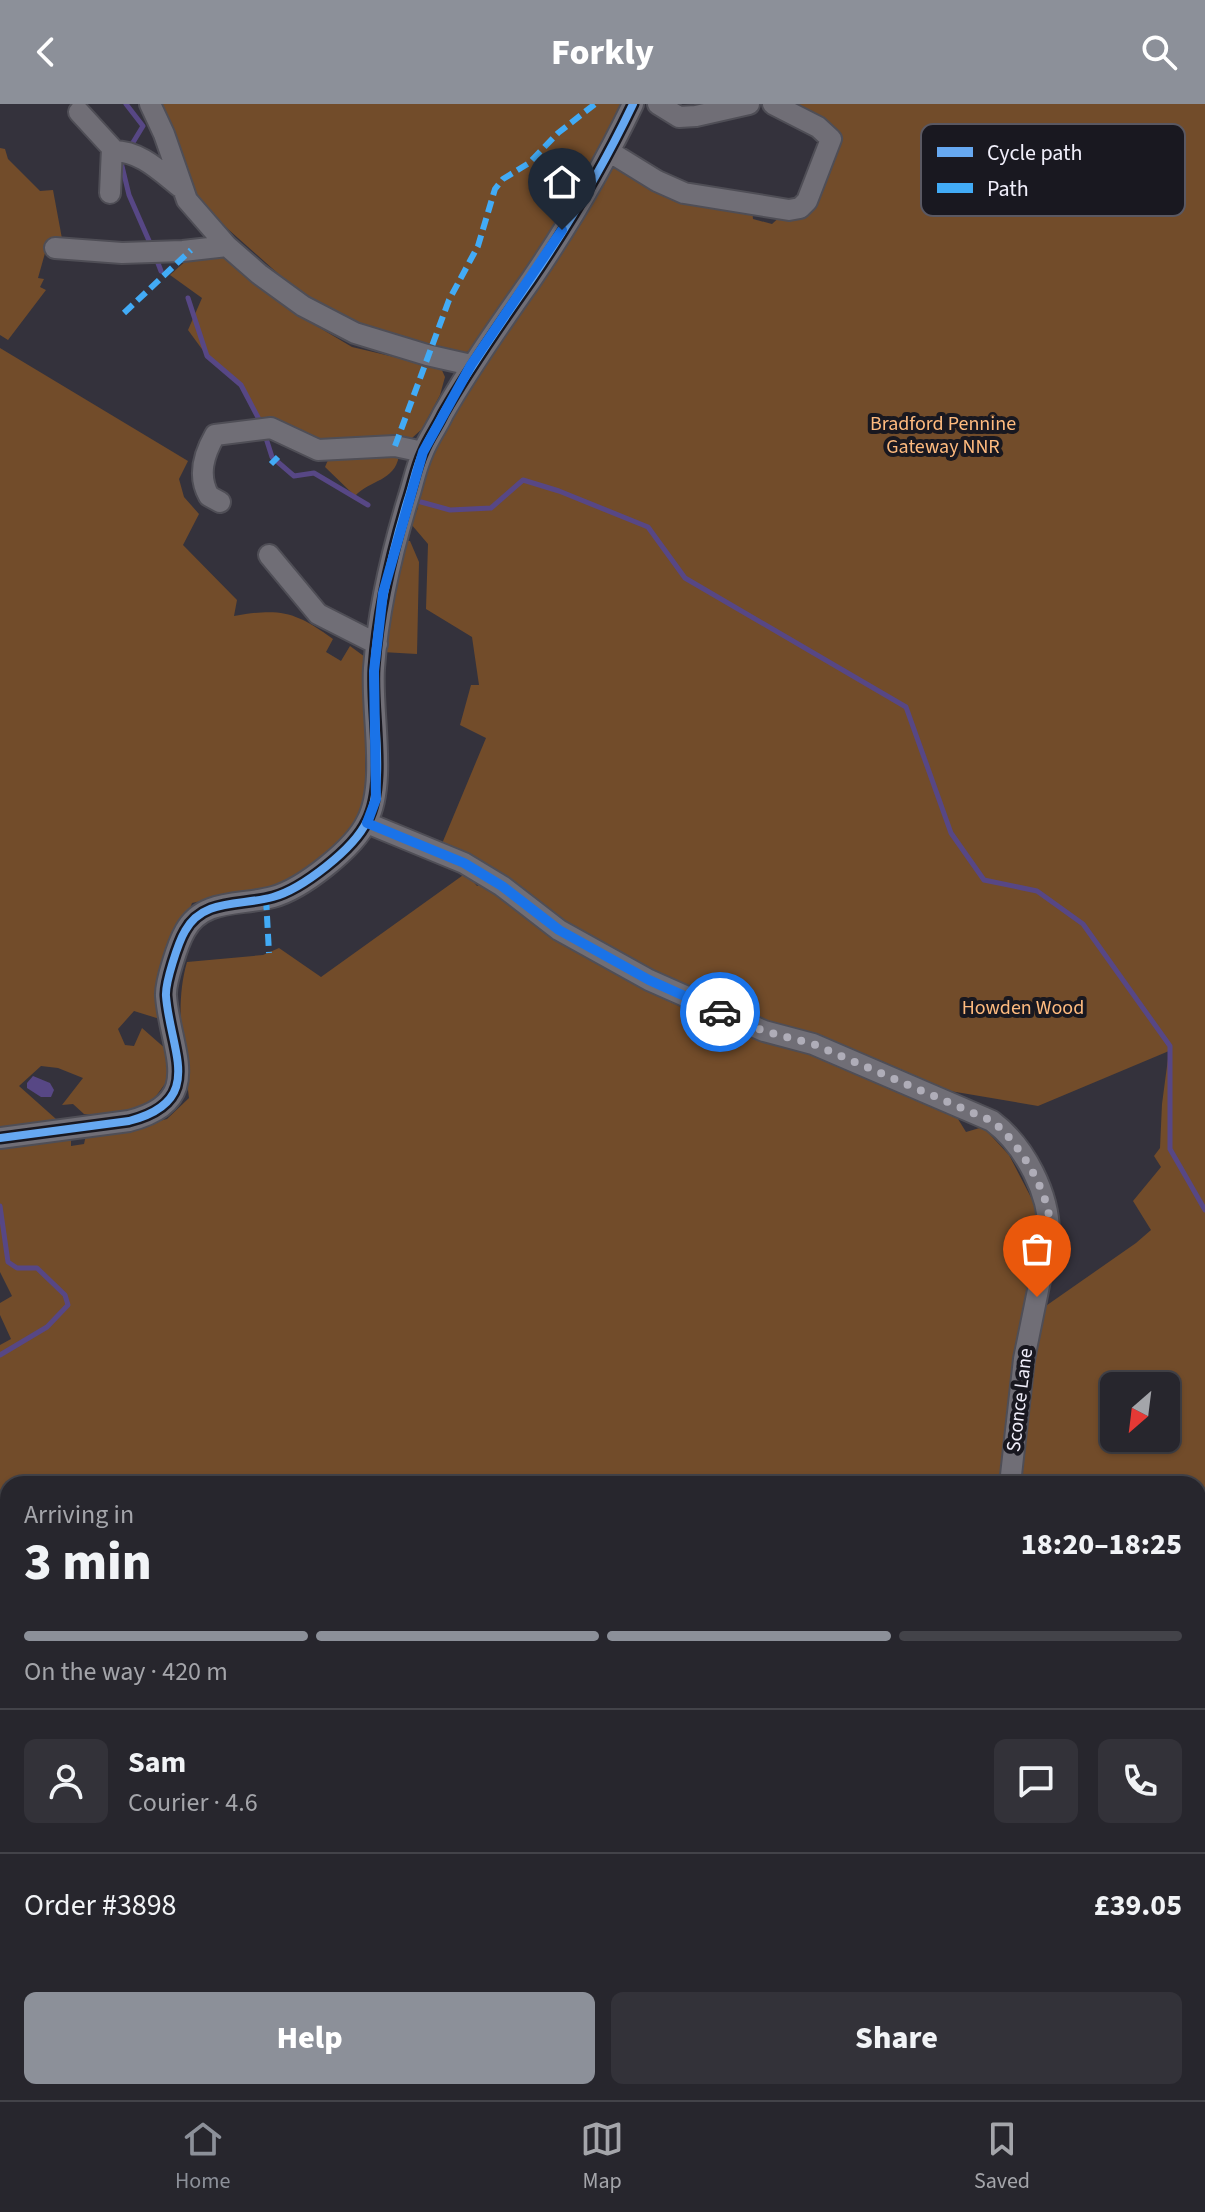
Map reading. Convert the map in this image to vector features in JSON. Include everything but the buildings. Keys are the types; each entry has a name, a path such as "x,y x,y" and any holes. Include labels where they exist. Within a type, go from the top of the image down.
{"street":[{"path":"150,104 164,134 180,187 194,211 259,274 303,306 355,333 471,365"},
{"path":"0,1138 129,1121 148,1116 163,1107 179,1079 165,992 183,933 194,917 212,907 274,897 298,885 319,872 367,823 376,799 374,671 383,593 423,452 471,365 532,277 610,152 633,104"},
{"path":"665,106 679,117 749,104"},
{"path":"610,152 657,181 684,193 789,210 800,208 807,201 831,139 818,127 773,104"},
{"path":"79,112 112,148 180,187"},
{"path":"110,193 124,153"},
{"path":"55,248 122,253 227,246"},
{"path":"220,502 209,496 204,487 203,460 215,435 271,428 318,450 395,446 423,452"},
{"path":"269,555 318,614 377,644"},
{"name":"Sconce Lane","path":"367,823 464,863 502,886 559,930 649,980 764,1031 813,1044 992,1121 1007,1132 1036,1178 1049,1215 1049,1236 1024,1359 1011,1476"}],"green space":[{"path":"159,104 629,104 580,193 472,350 450,358 332,314 300,293 185,191"},
{"path":"785,104 1205,104 1205,1476 1014,1476 1040,1310 1151,1230 1133,1201 1161,1167 1154,1156 1160,1148 1169,1051 1038,1106 950,1091 884,1062 758,1023 573,932 441,846 486,738 460,725 471,685 479,685 472,637 426,609 428,544 411,524 418,508 414,505 433,452 465,393 614,161 752,209 753,219 772,224 784,213 798,213 834,140"},
{"path":"0,148 5,149 8,159 40,191 53,190 63,244 47,246 38,278 44,279 40,287 46,290 8,340 0,335"},
{"path":"222,256 298,315 352,347 441,368 445,377 440,395 422,429 412,438 375,443 307,440 259,418 240,385 207,356 188,330 202,298 170,275 189,258"},
{"path":"0,348 188,461 179,479 184,497 199,514 183,545 237,600 234,616 276,612 297,617 333,639 326,652 341,661 350,646 365,657 365,808 323,858 296,876 257,891 192,903 160,990 163,1020 134,1011 118,1029 125,1045 134,1046 142,1028 167,1050 170,1077 151,1103 111,1117 84,1114 73,1104 62,1105 83,1078 58,1068 41,1066 19,1086 56,1119 0,1132"},
{"path":"399,456 387,476 355,496 325,467 328,460"},
{"path":"406,541 410,541 419,562 417,654 382,652 396,576"},
{"path":"466,873 477,886 487,882 634,982 716,1026 866,1071 958,1119 966,1132 983,1127 1009,1155 1036,1207 1040,1248 1004,1476 0,1476 0,1345 11,1339 0,1315 0,1303 12,1296 0,1272 0,1144 71,1137 71,1146 84,1144 86,1135 124,1130 167,1119 189,1098 181,1013 187,962 263,955 279,948 321,977"}],"shaded area":[{"path":"33,1076 50,1083 54,1090 51,1097 41,1097 27,1088"}],"waterway":[{"path":"126,104 143,126 129,149"},
{"path":"124,157 121,162 129,195 150,243"},
{"path":"156,258 161,271"},
{"path":"188,298 207,356 241,385 262,425"},
{"path":"265,435 272,457 294,476 314,473 368,505"},
{"path":"421,502 450,510 491,508 523,480 648,527 685,578 906,707 951,833 984,880 1037,891 1083,924 1170,1046 1170,1149 1205,1210"},
{"path":"0,1206 8,1262 17,1268 37,1268 65,1295 68,1305 47,1327 0,1355"}],"marked path":[{"path":"395,446 449,300 478,246 495,189 503,179 529,163 558,133 595,104"},
{"path":"124,313 191,250"},
{"path":"271,464 278,457"},
{"path":"266,898 269,953"}],"cycle path":[{"path":"0,1138 129,1121 153,1112 168,1101 176,1087 178,1072 166,990 172,963 185,931 193,920 212,908 273,897 298,886 351,844 367,821 376,787 374,668 379,625 396,541 421,458 464,379 572,216 633,104"}],"way so far":[{"path":"720,1012 764,1031 813,1044 992,1121 1007,1132 1036,1178 1049,1215 1049,1236 1037,1297"}],"route":[{"path":"562,230 471,365 423,452 383,593 374,671 376,799 367,823 464,863 502,886 559,930 649,980 720,1012"}],"park label":[{"name":"Bradford Pennine Gateway NNR","path":"943,436"},
{"name":"Howden Wood","path":"1023,1008"}]}
